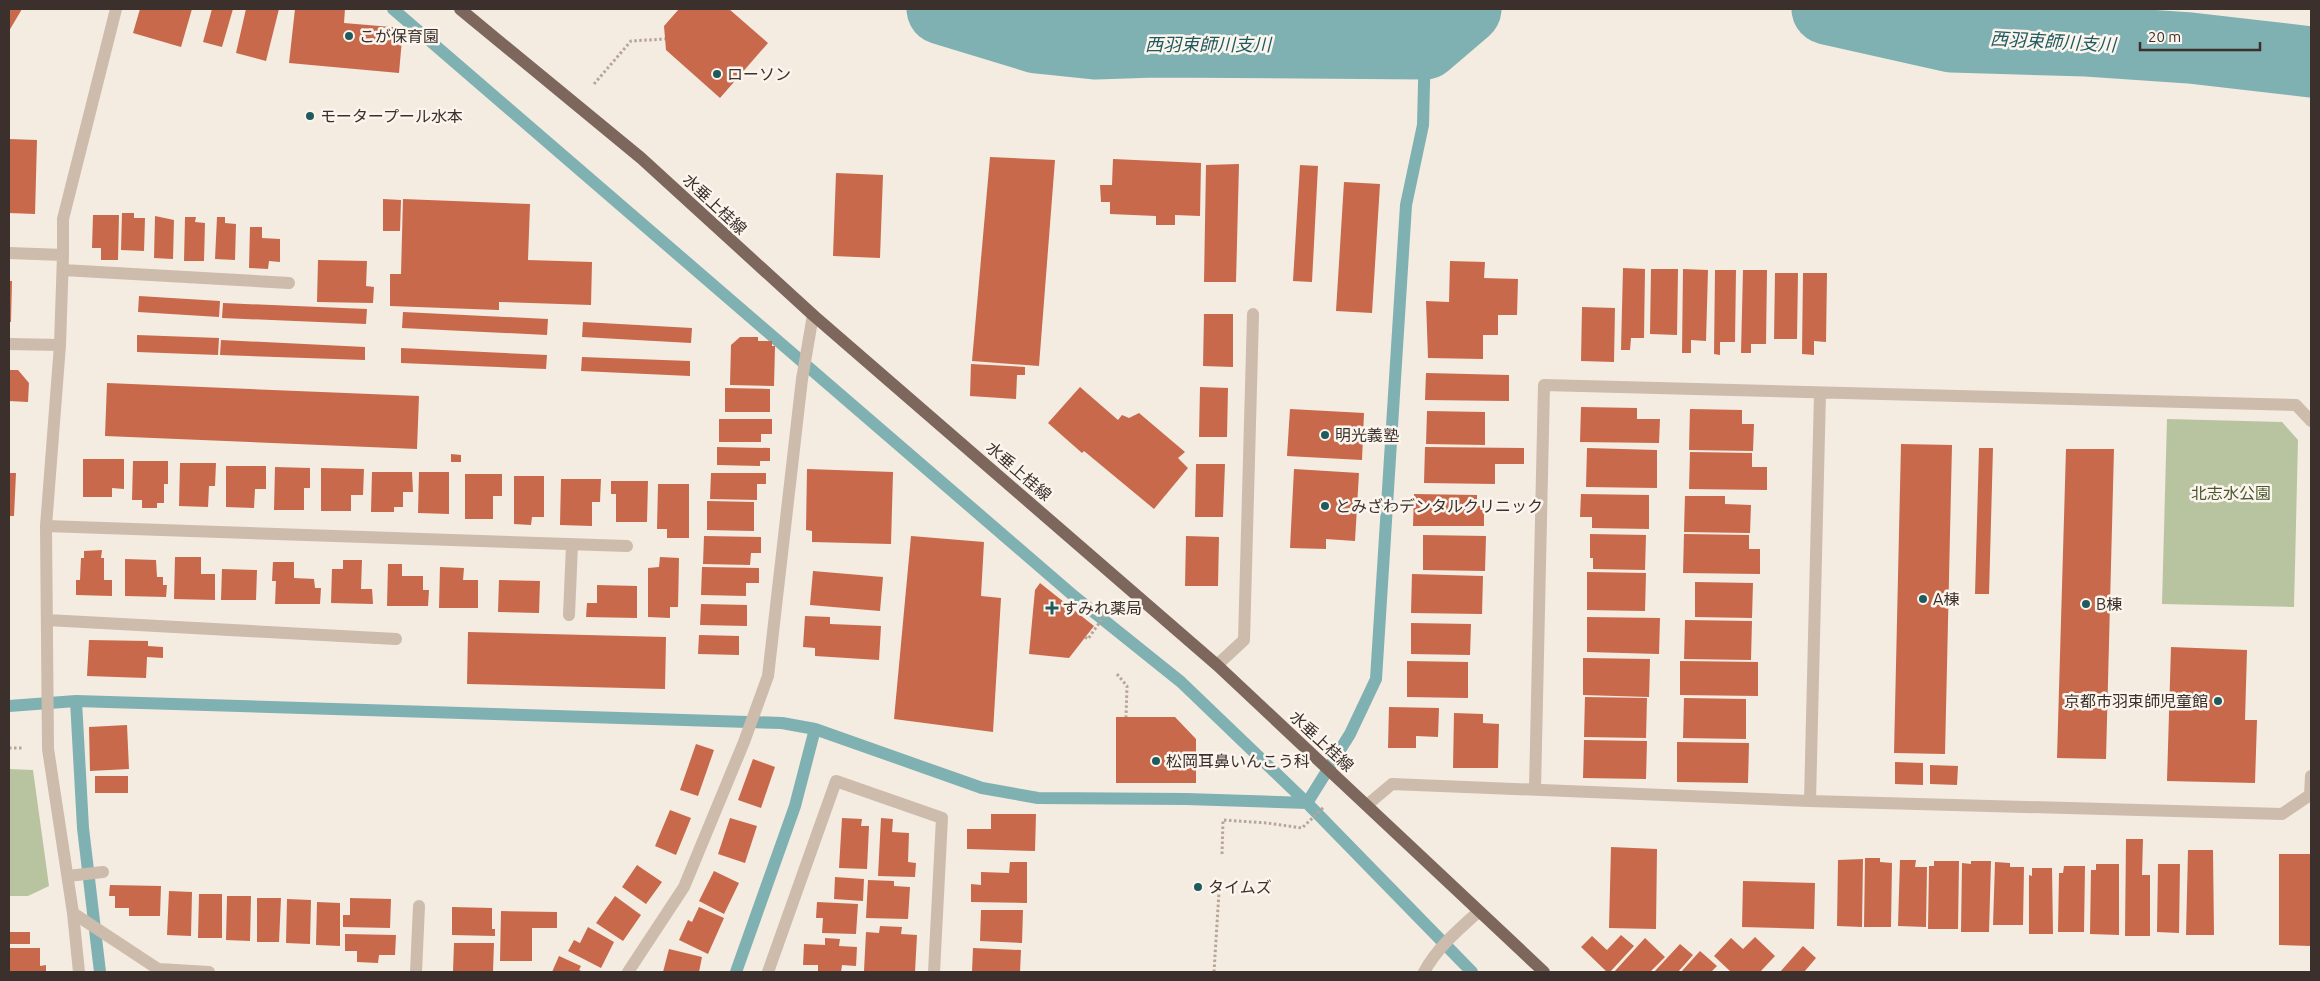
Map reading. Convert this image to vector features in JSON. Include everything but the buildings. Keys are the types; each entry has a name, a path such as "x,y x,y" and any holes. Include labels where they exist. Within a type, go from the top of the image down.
{"main road":[{"name":"水垂上桂線","path":"460,9 641,158 813,315 1217,664 1478,912 1544,972"}],"street":[{"path":"79,972 79,917 68,876 48,748 46,526 60,345 64,219 116,9"},
{"path":"9,253 63,255"},
{"path":"63,270 289,283"},
{"path":"1217,664 1244,640 1253,314"},
{"path":"628,972 684,887 744,742 768,676 802,379 813,315"},
{"path":"9,344 60,345"},
{"path":"1535,789 1544,385 1820,394 2296,404 2311,421"},
{"path":"1810,801 1820,394"},
{"path":"46,526 627,546"},
{"path":"569,616 572,545"},
{"path":"47,620 396,639"},
{"path":"1367,805 1392,784 1810,801 2282,814 2310,794 2311,776"},
{"path":"768,972 836,781 942,818 934,972"},
{"path":"68,876 93,873"},
{"path":"416,972 419,906"},
{"path":"1427,967 1452,936 1478,912"},
{"path":"79,917 158,969 209,972"}],"path":[{"path":"590,88 632,42 665,39"},
{"path":"1085,637 1088,639 1110,609"},
{"path":"1117,674 1127,686 1126,717"},
{"path":"1222,854 1223,820 1302,828 1324,807"},
{"path":"1214,972 1219,892"}],"green space":[{"name":"北志水公園","path":"2167,419 2282,422 2298,440 2294,607 2162,604"},
{"path":"9,769 33,770 49,886 28,896 9,896"}],"waterway":[{"path":"393,9 1075,597 1181,682 1307,803 1350,734 1376,679 1406,205 1423,125 1425,44"},
{"name":"西羽束師川支川","path":"942,9 1037,38 1095,44 1155,42 1425,44 1466,9"},
{"name":"西羽束師川支川","path":"1827,9 1952,37 2087,41 2190,48 2311,62"},
{"path":"76,701 83,828 100,972"},
{"path":"9,706 76,701 782,723 815,729 982,788 1038,798 1186,799 1307,803 1472,972"},
{"path":"736,972 795,806 815,729"}],"place":[{"name":"こが保育園","path":"349,36"},
{"name":"ローソン","path":"717,74"},
{"name":"モータープール水本","path":"310,116"},
{"name":"明光義塾","path":"1325,435"},
{"name":"とみざわデンタルクリニック","path":"1325,506"},
{"name":"A棟","path":"1923,599"},
{"name":"B棟","path":"2086,604"},
{"name":"すみれ薬局","path":"1052,608"},
{"name":"京都市羽束師児童館","path":"2218,701"},
{"name":"松岡耳鼻いんこう科","path":"1156,761"},
{"name":"タイムズ","path":"1198,887"}]}
